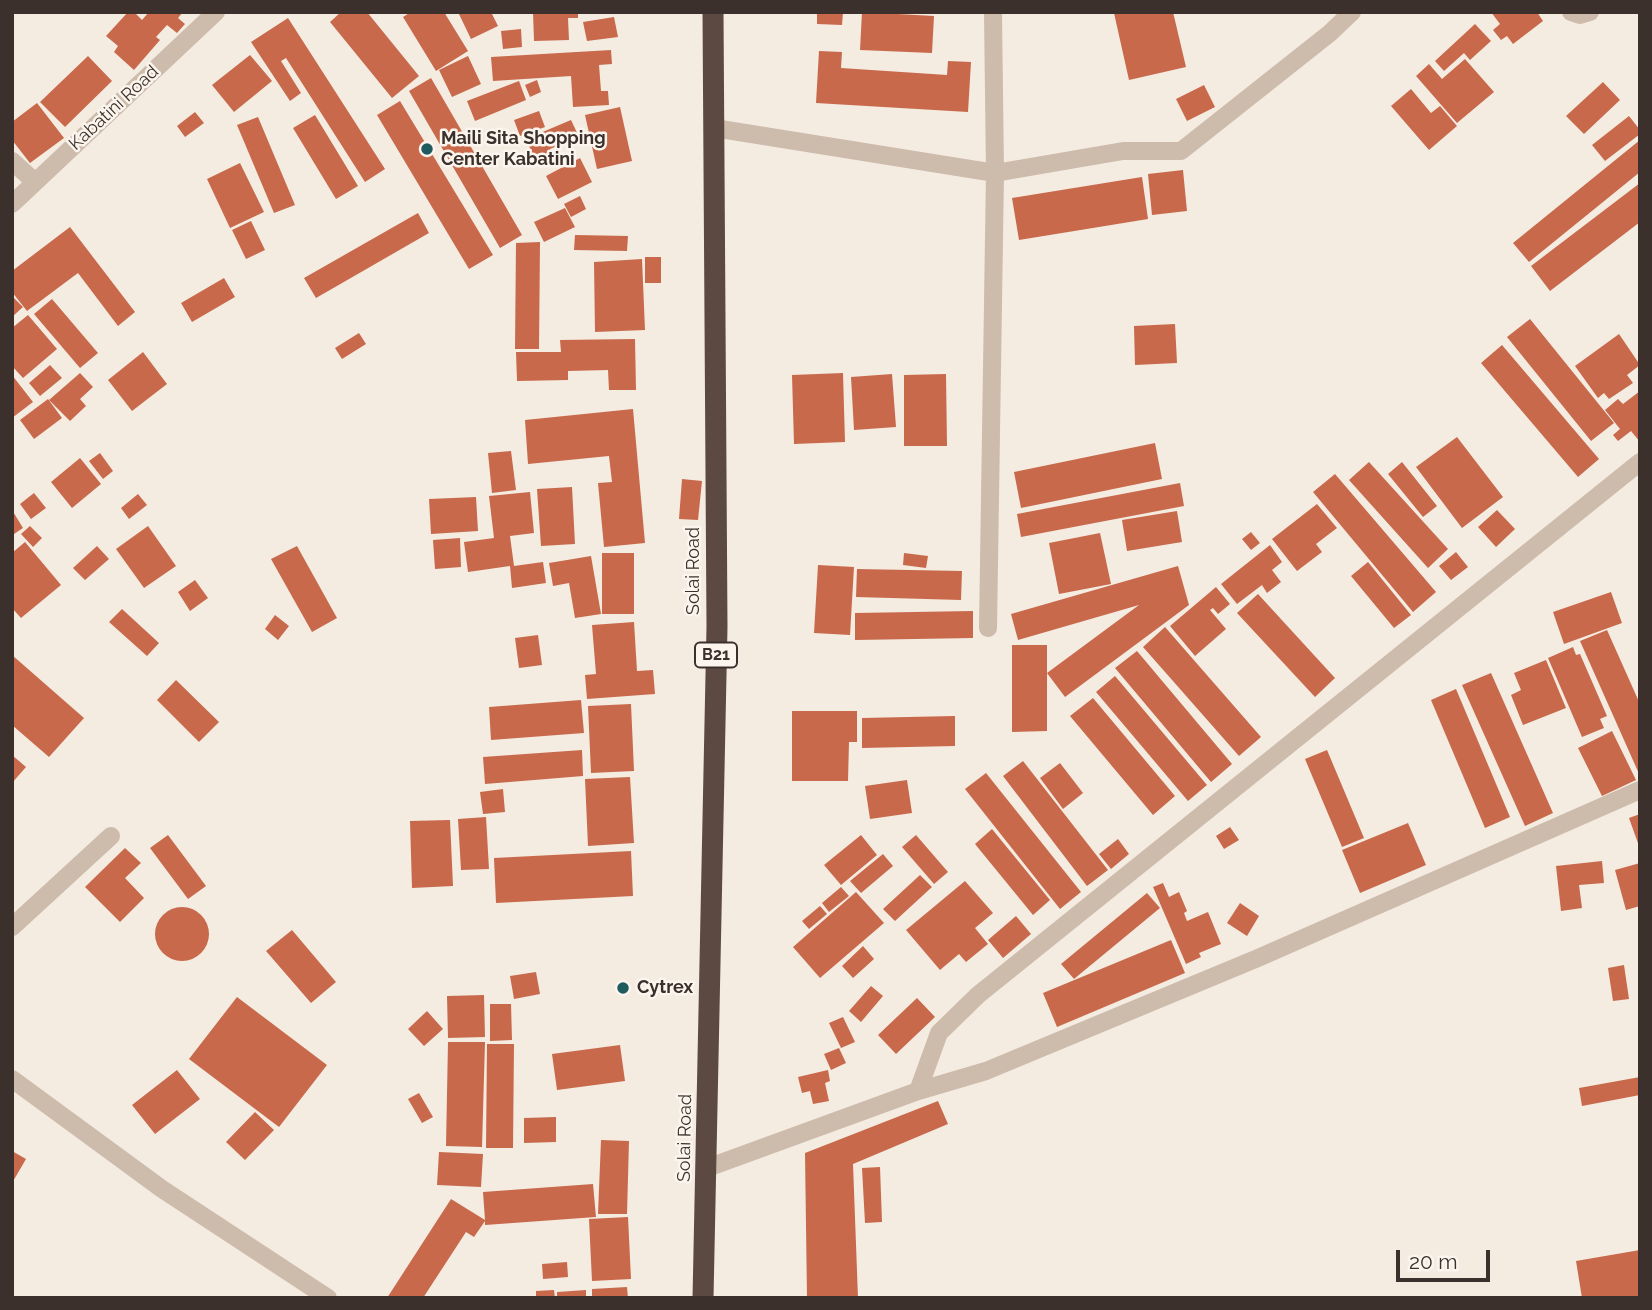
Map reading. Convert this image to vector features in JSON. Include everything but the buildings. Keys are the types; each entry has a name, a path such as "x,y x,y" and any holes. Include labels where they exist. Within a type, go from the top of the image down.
{"highway":[{"name":"Solai Road","path":"703,1298 717,627 713,12"}],"street":[{"name":"Kabatini Road","path":"12,204 216,12"},
{"path":"989,628 995,173 993,12"},
{"path":"714,128 995,173 1123,151 1181,151 1330,33 1352,12"},
{"path":"1571,12 1580,15 1590,12"},
{"path":"12,161 36,182"},
{"path":"918,1091 939,1033 978,995 1639,463"},
{"path":"707,1168 918,1091 986,1070 1246,963 1640,790"},
{"path":"12,927 111,836"},
{"path":"12,1079 162,1189 328,1298"}],"place":[{"name":"Maili Sita Shopping Center Kabatini","path":"427,149"},
{"name":"Cytrex","path":"623,988"}]}
